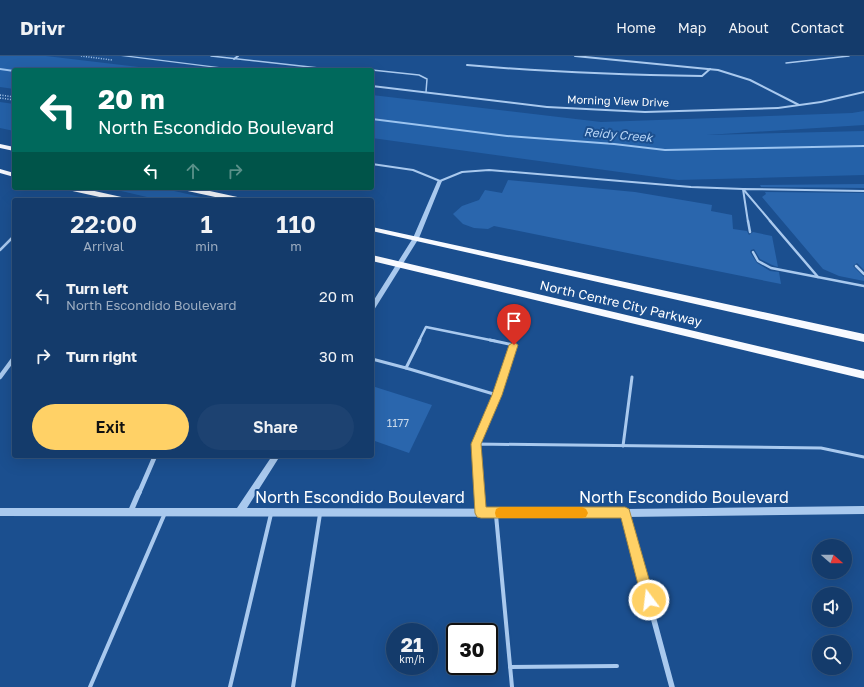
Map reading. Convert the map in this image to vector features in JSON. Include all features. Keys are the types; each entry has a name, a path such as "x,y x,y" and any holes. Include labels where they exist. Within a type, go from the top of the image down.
{"highway":[{"path":"0,146 12,149"},
{"path":"0,171 12,174"},
{"path":"80,190 114,198"},
{"path":"195,190 230,198"},
{"name":"North Centre City Parkway","path":"374,229 864,338"},
{"name":"North Centre City Parkway","path":"374,258 864,375"}],"street":[{"path":"123,56 224,68"},
{"path":"234,59 238,56"},
{"path":"575,56 710,69 748,78 799,105"},
{"path":"467,65 596,75 702,76 710,69"},
{"name":"Morning View Drive","path":"374,86 548,107 645,112 778,108 864,92"},
{"path":"374,305 416,238 440,181"},
{"path":"0,377 12,361"},
{"path":"129,513 154,458"},
{"path":"240,512 275,458"},
{"name":"North Escondido Boulevard","path":"0,512 625,513 864,510"},
{"path":"625,513 672,687"}],"lane":[{"path":"211,56 319,68"},
{"path":"786,63 849,56"},
{"path":"374,70 419,76 427,79 426,92"},
{"path":"374,164 413,170 440,181 462,172 489,170 691,187 864,191"},
{"path":"743,189 750,232"},
{"path":"743,189 818,277"},
{"path":"0,250 12,238"},
{"path":"753,252 754,257 762,264 775,269 864,286"},
{"path":"856,266 864,274"},
{"path":"406,368 426,327 514,345 497,395 476,444 481,513"},
{"path":"374,360 497,395"},
{"path":"623,446 632,377"},
{"path":"476,444 821,448 864,457"},
{"path":"230,687 272,512"},
{"path":"293,687 320,512"},
{"path":"90,687 165,513"},
{"path":"496,513 512,687"},
{"path":"510,667 617,666"}],"path":[{"path":"0,96 12,98"}],"shaded area":[{"path":"0,56 46,56 147,68 12,68 12,89 0,87"},
{"path":"374,95 601,122 852,113 864,111 864,125 707,135 864,131 864,175 678,180 374,138"},
{"path":"0,102 12,104 12,131 0,128"},
{"path":"117,190 170,190 205,198 151,198"}],"building":[{"path":"508,180 635,192 712,205 711,211 732,215 733,229 747,231 749,235 753,232 772,236 778,267 760,259 754,249 750,252 757,263 770,271 779,272 781,284 494,226 488,229 474,228 463,224 453,214 462,206 479,200 485,190 502,193"},
{"path":"864,184 864,188 761,187 760,185"},
{"path":"765,192 864,193 864,270 857,263 853,266 864,277 864,281 839,276 823,269 762,197 766,194"},
{"path":"374,387 432,405 409,453 374,441"}],"waterway":[{"name":"Reidy Creek","path":"0,69 12,71"},
{"name":"Reidy Creek","path":"374,119 507,136 614,144 665,150 864,146"}],"slow traffic":[{"path":"500,513 582,513"}],"route":[{"path":"514,345 497,395 476,444 481,513 625,513 649,600"}]}
